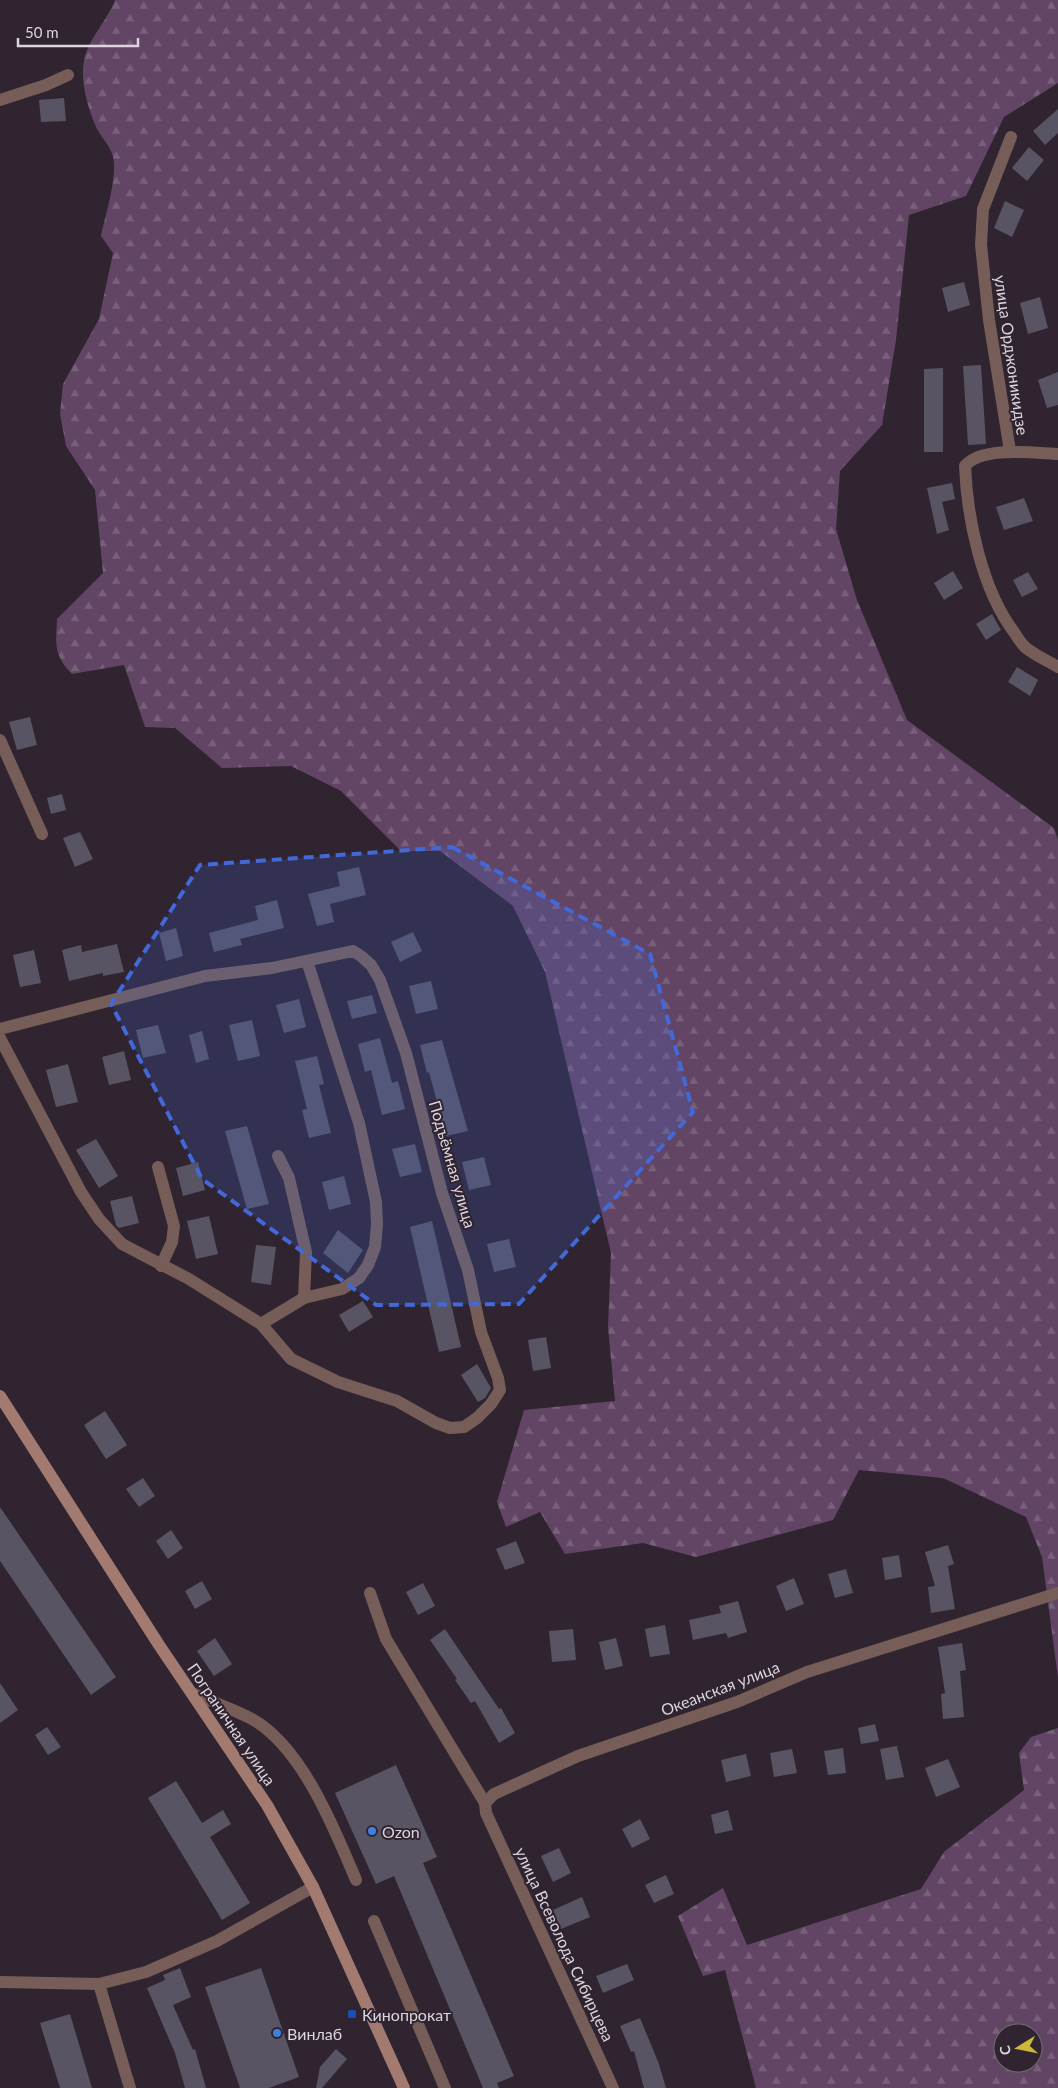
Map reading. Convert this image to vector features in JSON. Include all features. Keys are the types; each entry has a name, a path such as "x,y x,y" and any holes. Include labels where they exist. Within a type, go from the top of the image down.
{"main road":[{"name":"Пограничная улица","path":"0,1396 192,1693 267,1805 313,1887 404,2088"}],"street":[{"path":"0,100 46,85 68,75"},
{"name":"улица Орджоникидзе","path":"1011,137 983,209 981,246 989,320 1010,452 971,459 965,466 966,495 987,584 1002,617 1025,647 1058,667"},
{"path":"1010,452 1058,454"},
{"path":"0,740 42,834"},
{"name":"Подъёмная улица","path":"0,1029 206,976 272,968 353,951 362,956 371,965 380,980 406,1053 442,1193 468,1270 481,1332 498,1378 500,1390 491,1404 477,1418 464,1427 450,1428 436,1423 398,1400 338,1382 291,1360 261,1324"},
{"path":"0,1038 81,1192 99,1219 122,1244 189,1280 261,1324 304,1298 342,1289 359,1278 368,1265 375,1247 376,1202 359,1123 307,961"},
{"path":"278,1156 290,1178 306,1252 304,1298"},
{"path":"158,1167 174,1226 172,1242 161,1266"},
{"name":"улица Всеволода Сибирцева","path":"370,1593 386,1639 486,1808 613,2088"},
{"name":"Океанская улица","path":"486,1808 494,1794 578,1756 738,1702 807,1672 1058,1593"},
{"path":"192,1693 253,1720 286,1747 307,1778 336,1832 356,1880"},
{"path":"0,1982 99,1984 146,1972 217,1941 313,1887"},
{"path":"374,1922 445,2088"},
{"path":"99,1984 130,2088"}],"highlighted area":[{"path":"452,847 650,954 693,1112 519,1304 376,1305 202,1179 111,1004 200,865"}],"green space":[{"path":"115,0 1058,0 1058,83 1004,117 966,196 909,215 896,340 882,425 840,471 836,529 857,600 907,720 1054,828 1058,840 1058,1678 1042,1557 1026,1517 943,1478 859,1470 833,1520 696,1557 643,1543 565,1554 540,1512 506,1527 497,1502 524,1410 615,1401 608,1327 611,1253 545,972 513,906 440,851 401,851 341,791 291,766 222,768 175,728 145,727 124,665 72,674 61,661 57,649 57,619 103,573 95,490 66,446 60,414 63,384 99,319 113,253 101,236 114,174 113,157 90,112 84,86 83,69 89,45"},
{"path":"1058,1728 1058,2088 756,2088 725,1970 703,1976 678,1916 723,1888 747,1945 921,1889 944,1852 1024,1790 1019,1753 1031,1737"}],"building":[{"path":"64,98 66,121 41,122 39,100"},
{"path":"1058,109 1058,133 1045,145 1033,131"},
{"path":"1029,147 1044,160 1027,181 1012,168"},
{"path":"1005,201 1024,210 1012,237 994,228"},
{"path":"964,282 970,305 948,312 942,288"},
{"path":"1040,297 1048,328 1028,334 1020,303"},
{"path":"981,365 986,444 968,445 963,366"},
{"path":"943,368 943,452 924,452 924,369"},
{"path":"1058,372 1058,405 1047,408 1038,380"},
{"path":"952,483 955,499 942,502 949,530 937,534 927,488"},
{"path":"1024,498 1033,521 1004,530 996,507"},
{"path":"953,571 963,588 944,600 934,583"},
{"path":"1028,572 1038,589 1022,597 1013,580"},
{"path":"992,614 1001,630 986,640 976,624"},
{"path":"1017,667 1038,680 1030,696 1008,682"},
{"path":"30,717 37,745 17,750 9,722"},
{"path":"62,794 66,810 51,814 47,798"},
{"path":"80,832 93,859 75,867 63,838"},
{"path":"359,867 366,895 330,904 334,922 317,926 308,894 340,886 337,872"},
{"path":"277,900 284,928 240,939 242,945 214,952 209,933 258,920 255,906"},
{"path":"176,928 183,956 166,961 159,933"},
{"path":"413,932 422,951 400,962 391,942"},
{"path":"117,944 124,972 103,976 103,973 69,981 62,950 81,945 82,952"},
{"path":"34,950 41,983 20,987 13,955"},
{"path":"431,981 438,1009 416,1014 409,986"},
{"path":"372,995 377,1013 352,1019 347,1001"},
{"path":"299,999 306,1027 284,1033 276,1005"},
{"path":"252,1020 260,1056 238,1061 229,1025"},
{"path":"158,1025 166,1053 143,1058 136,1030"},
{"path":"202,1031 209,1059 196,1063 189,1035"},
{"path":"380,1038 392,1083 398,1081 405,1109 382,1115 371,1070 365,1072 358,1044"},
{"path":"442,1040 468,1131 446,1136 420,1045"},
{"path":"124,1051 131,1080 109,1085 102,1057"},
{"path":"317,1056 324,1084 319,1085 331,1133 309,1138 302,1110 307,1109 295,1061"},
{"path":"68,1064 78,1102 56,1107 46,1070"},
{"path":"247,1126 269,1204 247,1209 225,1131"},
{"path":"96,1139 118,1176 99,1188 76,1150"},
{"path":"415,1144 422,1172 400,1177 392,1149"},
{"path":"484,1157 491,1185 469,1190 462,1162"},
{"path":"198,1162 205,1190 183,1196 176,1168"},
{"path":"344,1176 351,1204 329,1210 322,1182"},
{"path":"132,1196 139,1223 119,1228 116,1225 110,1201"},
{"path":"209,1216 218,1254 196,1259 187,1221"},
{"path":"432,1221 461,1347 439,1352 410,1227"},
{"path":"338,1230 363,1250 348,1273 323,1253"},
{"path":"509,1239 516,1267 494,1272 487,1244"},
{"path":"256,1245 276,1247 271,1285 251,1282"},
{"path":"363,1301 373,1317 349,1332 339,1315"},
{"path":"546,1337 551,1368 533,1371 528,1340"},
{"path":"477,1364 491,1388 485,1398 478,1402 461,1375"},
{"path":"105,1411 127,1445 106,1459 84,1425"},
{"path":"143,1478 155,1496 139,1507 126,1489"},
{"path":"0,1507 116,1677 91,1695 0,1561"},
{"path":"171,1530 183,1548 168,1559 156,1541"},
{"path":"516,1541 525,1563 505,1570 496,1549"},
{"path":"948,1545 954,1564 948,1566 955,1609 931,1613 928,1587 935,1586 925,1552"},
{"path":"899,1555 902,1577 885,1580 882,1558"},
{"path":"846,1569 853,1593 835,1598 828,1574"},
{"path":"794,1578 804,1604 786,1611 776,1586"},
{"path":"202,1581 212,1599 195,1609 185,1591"},
{"path":"423,1583 435,1606 418,1615 406,1592"},
{"path":"738,1601 747,1632 728,1638 726,1633 693,1640 689,1620 721,1613 719,1606"},
{"path":"665,1625 670,1654 650,1657 645,1629"},
{"path":"445,1629 499,1709 501,1708 515,1733 499,1743 475,1701 471,1703 430,1640"},
{"path":"573,1629 576,1660 552,1662 549,1631"},
{"path":"215,1638 232,1664 214,1676 197,1651"},
{"path":"616,1638 623,1666 605,1670 599,1642"},
{"path":"962,1643 966,1670 960,1671 964,1717 943,1719 941,1694 945,1693 938,1647"},
{"path":"0,1683 18,1710 0,1723"},
{"path":"875,1724 879,1741 861,1744 858,1728"},
{"path":"47,1727 61,1747 48,1755 35,1735"},
{"path":"897,1746 904,1777 886,1780 880,1749"},
{"path":"843,1748 846,1773 828,1775 824,1751"},
{"path":"792,1749 797,1773 774,1777 770,1753"},
{"path":"746,1754 751,1776 726,1782 721,1760"},
{"path":"948,1759 960,1787 936,1797 925,1768"},
{"path":"396,1765 437,1857 423,1863 514,2076 497,2083 499,2088 483,2088 394,1876 376,1884 335,1793"},
{"path":"176,1781 202,1823 223,1810 231,1824 210,1837 250,1903 222,1920 148,1798"},
{"path":"728,1810 733,1830 715,1834 711,1815"},
{"path":"640,1819 650,1839 632,1848 622,1829"},
{"path":"559,1848 571,1873 553,1882 541,1856"},
{"path":"666,1875 674,1894 654,1903 645,1885"},
{"path":"582,1897 590,1917 561,1929 553,1910"},
{"path":"627,1964 634,1980 603,1993 596,1976"},
{"path":"180,1968 191,1997 173,2005 193,2050 195,2049 206,2088 185,2088 175,2053 147,1988 165,1980 163,1975"},
{"path":"261,1968 299,2077 269,2088 240,2088 205,1987"},
{"path":"70,2014 92,2088 60,2088 40,2023"},
{"path":"640,2018 659,2064 666,2088 644,2088 634,2051 631,2052 620,2026"},
{"path":"336,2049 347,2059 322,2088 316,2088 320,2067"}],"place":[{"name":"Ozon","path":"372,1831"},
{"name":"Кинопрокат","path":"352,2014"},
{"name":"Винлаб","path":"277,2033"}]}
